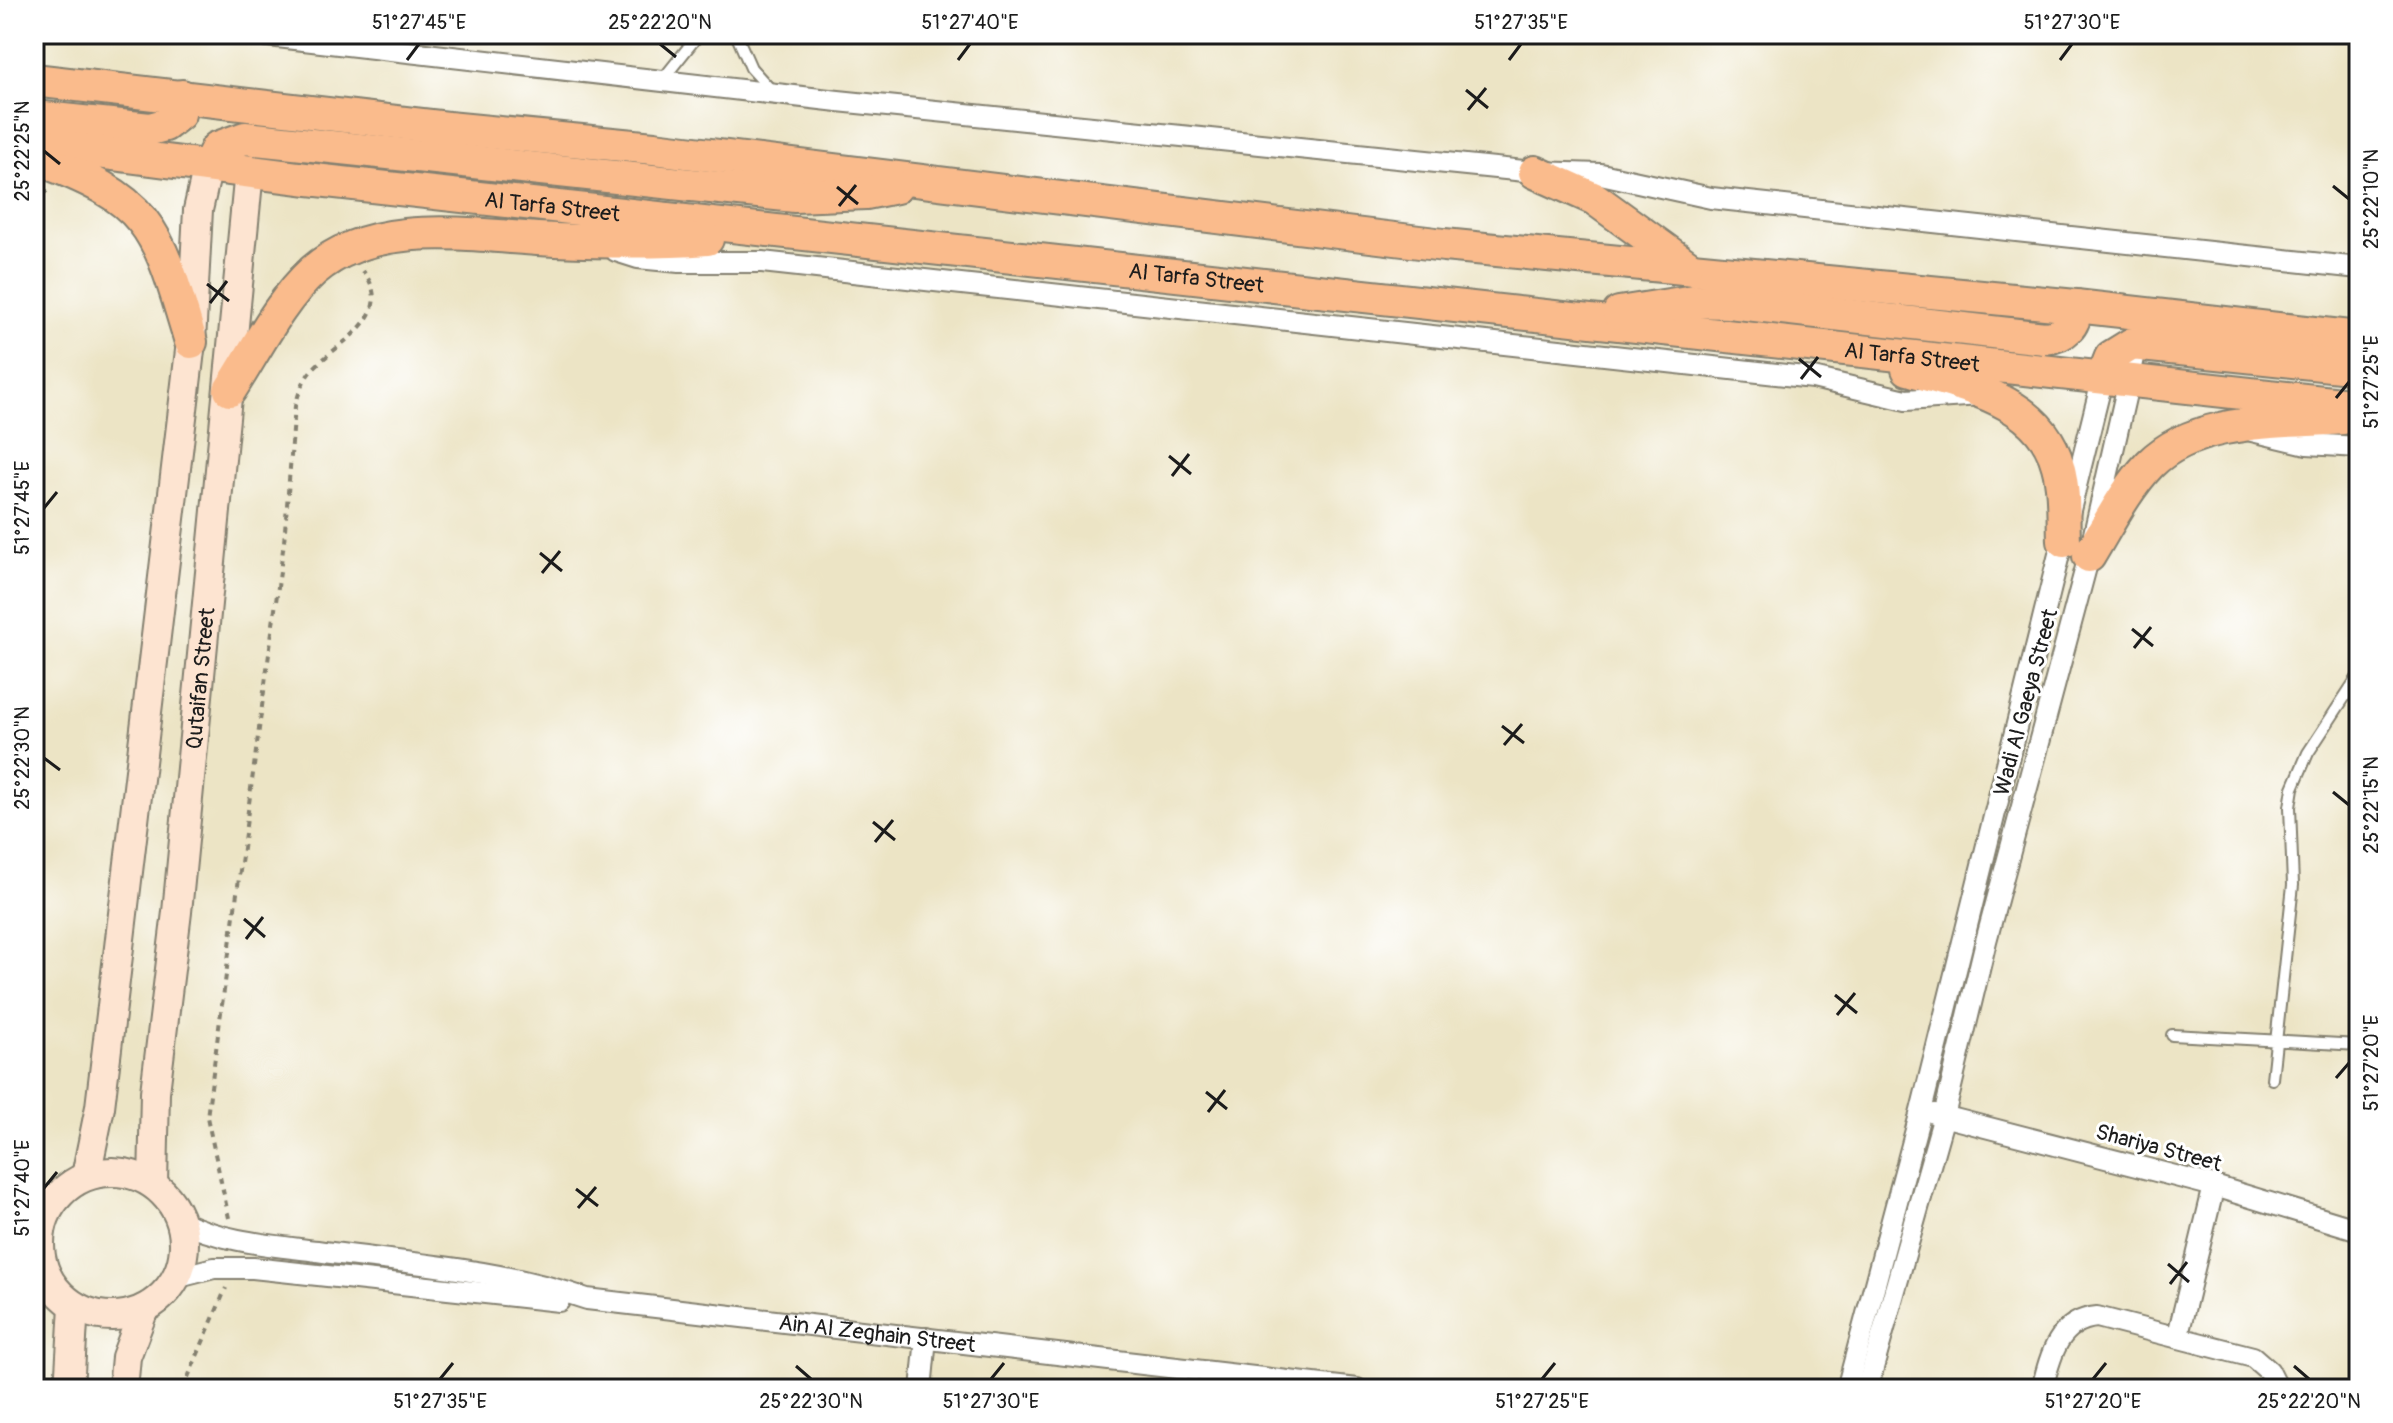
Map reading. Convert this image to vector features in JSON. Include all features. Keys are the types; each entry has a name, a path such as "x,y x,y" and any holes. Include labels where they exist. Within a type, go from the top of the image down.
{"main road":[{"path":"34,80 929,181 1444,245 1689,266 1878,289 2076,306 2359,338"},
{"path":"34,117 155,129 179,114 182,96"},
{"path":"218,100 243,124 250,139 249,171"},
{"path":"208,166 213,153 222,144 250,139 795,196 866,193 929,181"},
{"name":"Al Tarfa Street","path":"34,144 786,232 2359,406"},
{"path":"34,158 98,184 136,210 158,242 191,342"},
{"path":"1535,172 1595,199 1689,266"},
{"path":"230,390 296,289 322,264 352,247 416,235 661,241 786,232"},
{"path":"1584,319 1670,304 1712,301 2045,338 2067,330 2075,317 2076,306"},
{"path":"2117,379 2115,353 2128,345 2140,344 2359,368"},
{"path":"1816,346 1987,394 2019,411 2050,446 2060,475 2076,548"},
{"path":"2076,548 2152,463 2188,439 2236,428 2359,416"}],"street":[{"path":"251,34 775,94 1535,172 1601,174 1711,198 2359,268"},
{"path":"86,1176 100,1107 191,342 198,210 208,166"},
{"name":"Qutaifan Street","path":"153,1184 156,1077 180,882 249,171"},
{"name":"Al Tarfa Street","path":"594,241 638,258 762,262 1813,378 1906,400 1933,401 1987,394"},
{"path":"2114,310 2136,325 2140,344"},
{"name":"Wadi Al Gaeya Street","path":"1867,1389 1944,1116 2117,379"},
{"name":"Wadi Al Gaeya Street","path":"1847,1389 2076,548 2117,379"},
{"path":"2236,428 2307,444 2359,447"},
{"path":"1921,1111 1944,1116"},
{"name":"Shariya Street","path":"1944,1116 2214,1186 2359,1230"},
{"path":"124,1172 153,1184 174,1207 180,1221 184,1250 175,1278 156,1301 144,1309 109,1316 74,1306 39,1269 40,1212 65,1187 86,1176 124,1172"},
{"path":"2178,1335 2214,1186"},
{"name":"Ain Al Zeghain Street","path":"180,1221 233,1240 450,1269 549,1288 587,1299 1357,1389"},
{"name":"Ain Al Zeghain Street","path":"175,1278 200,1270 230,1268 552,1301 587,1299"},
{"path":"69,1389 74,1306"},
{"path":"123,1389 126,1357 144,1309"},
{"path":"2042,1389 2055,1345 2073,1324 2084,1318 2097,1317 2178,1335 2253,1357 2269,1371 2278,1389"},
{"path":"921,1389 926,1338"}],"lane":[{"path":"663,79 699,34"},
{"path":"735,34 751,68 775,94"},
{"path":"2272,1079 2293,885 2290,807 2293,788 2308,753 2359,675"},
{"path":"2172,1035 2359,1045"}],"path":[{"path":"233,1240 207,1117 284,542 295,406 300,389 314,368 353,338 369,317 373,290 363,271"},
{"path":"183,1389 224,1292 230,1268"}]}
